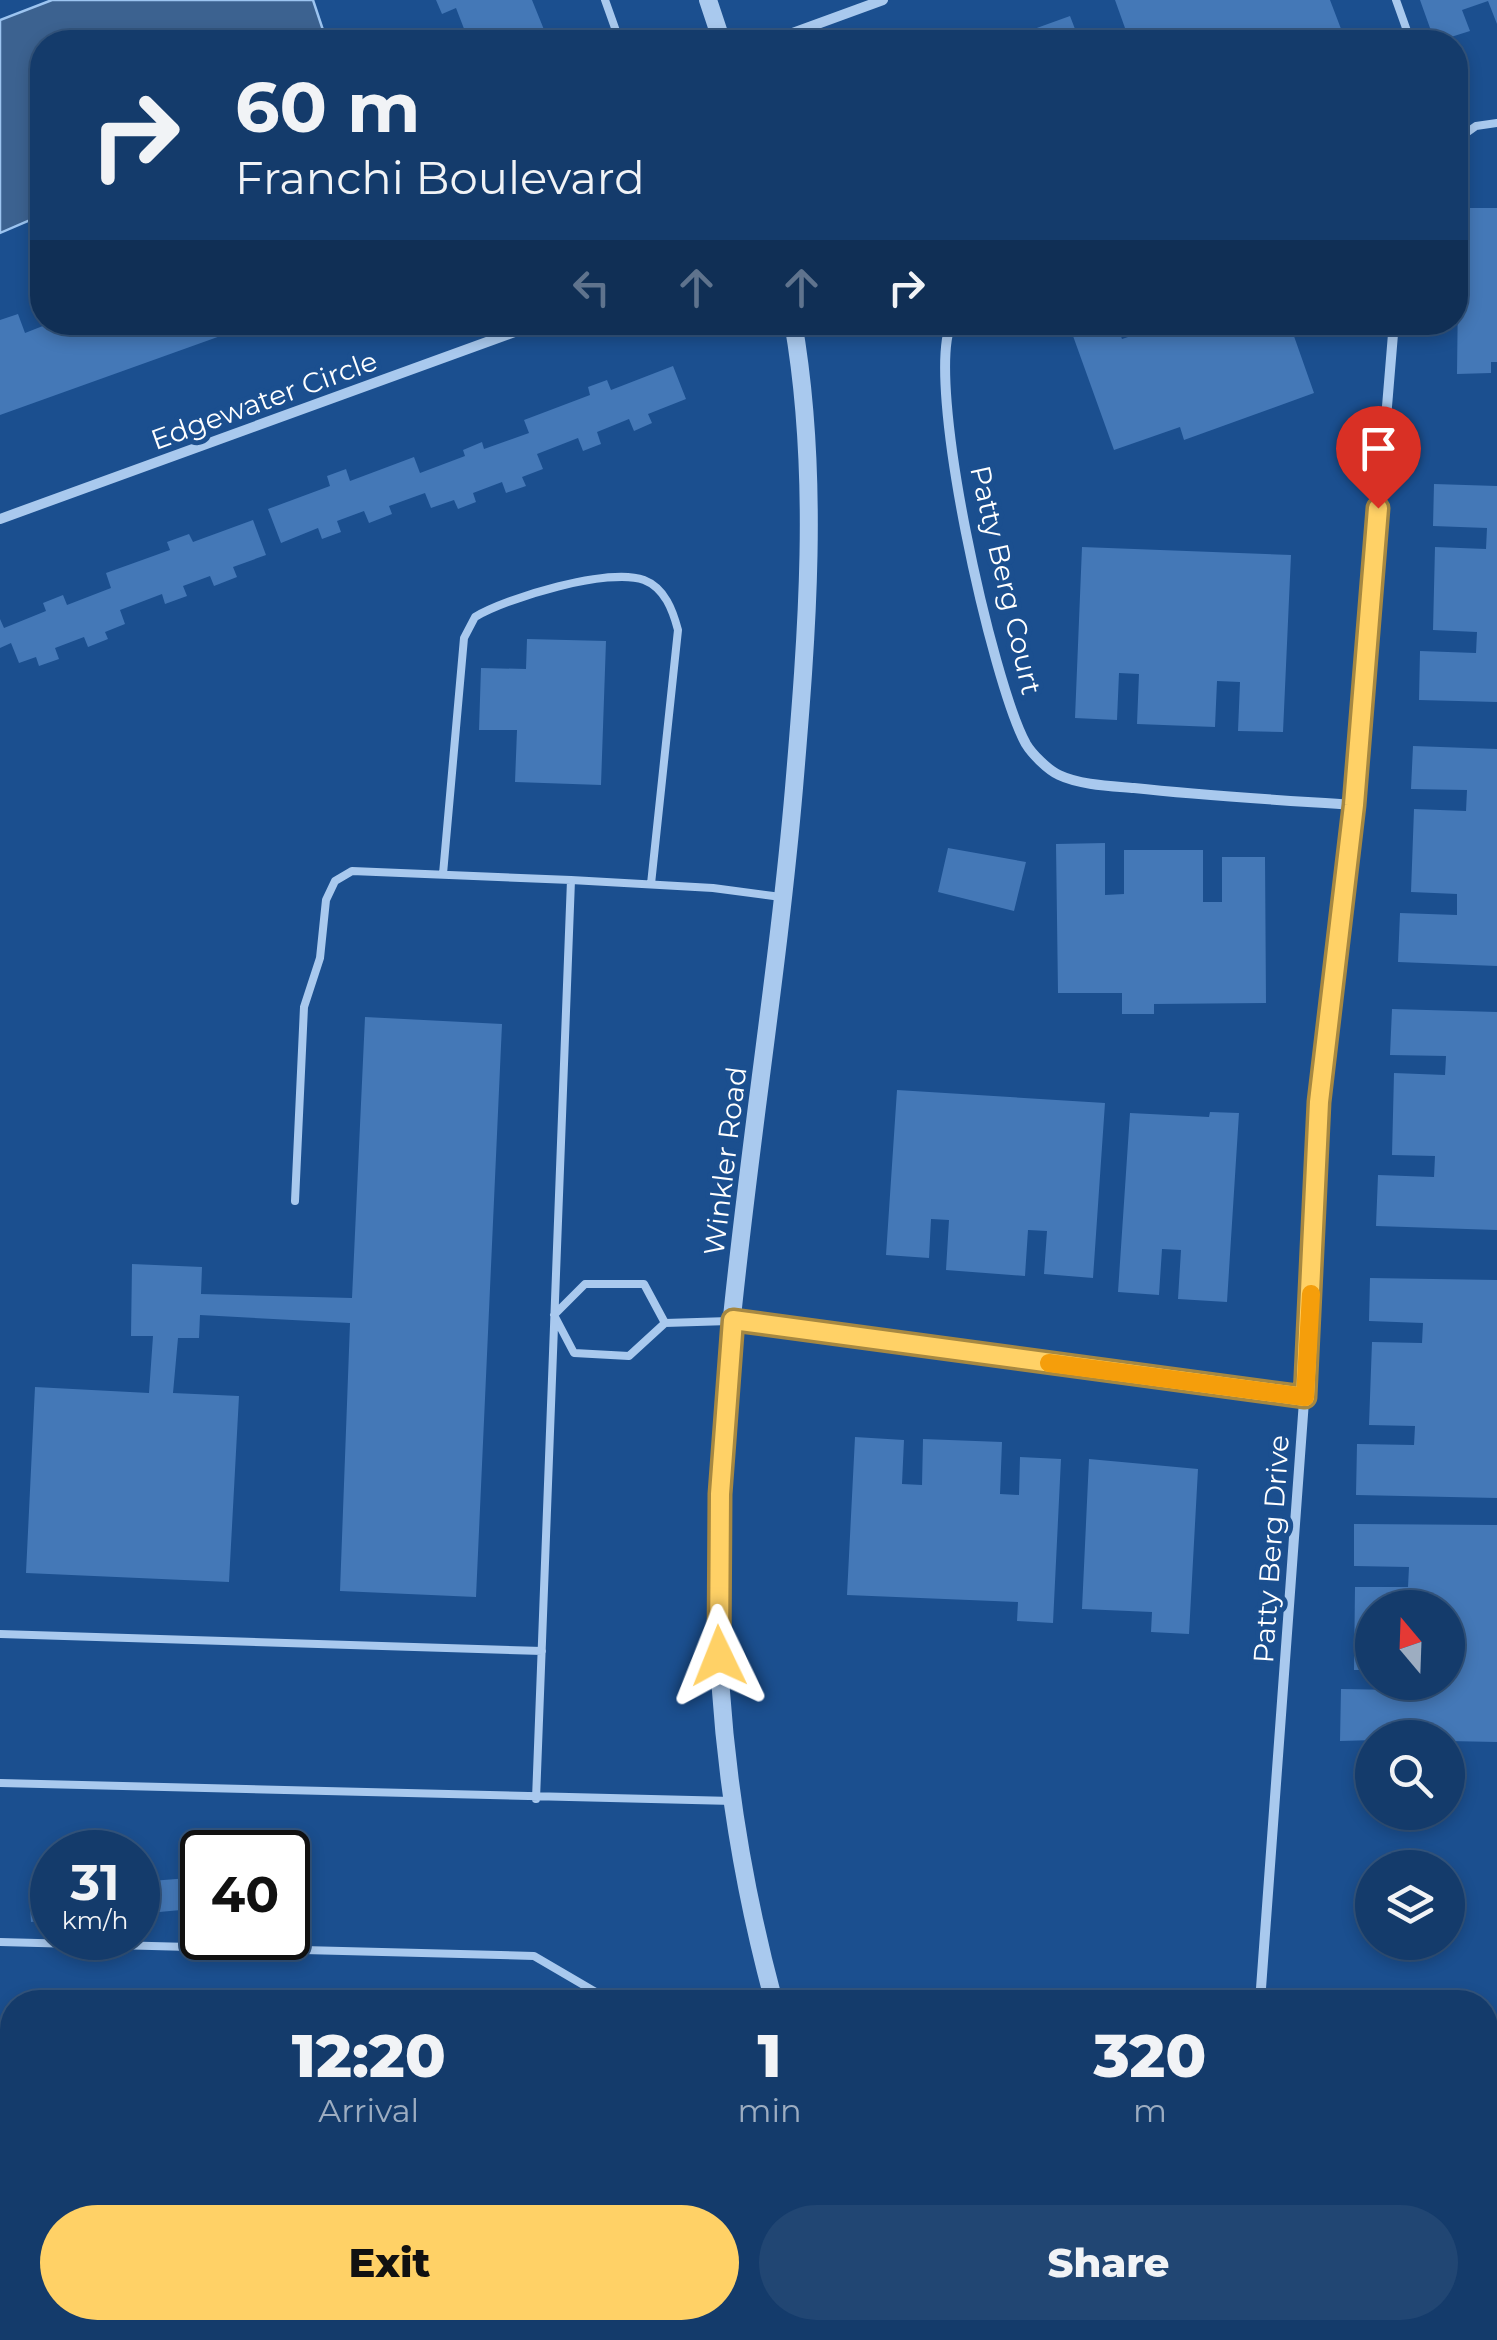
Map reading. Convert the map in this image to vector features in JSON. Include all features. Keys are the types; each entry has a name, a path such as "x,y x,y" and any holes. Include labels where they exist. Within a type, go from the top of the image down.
{"street":[{"path":"708,0 718,30"},
{"path":"801,30 883,0"},
{"name":"Edgewater Circle","path":"0,519 506,335"},
{"name":"Winkler Road","path":"771,1990 753,1924 733,1802 720,1688 717,1591 733,1320 784,897 806,650 809,548 805,436 793,335"},
{"name":"Patty Berg Court","path":"946,335 946,380 960,491 996,661 1028,748 1058,775 1105,785 1354,805"},
{"name":"Patty Berg Drive","path":"1261,1990 1305,1397 1319,1102 1354,805 1393,335"},
{"path":"733,1320 1305,1397"}],"lane":[{"path":"604,0 615,30"},
{"path":"1396,0 1407,30"},
{"path":"1468,131 1497,123"},
{"path":"443,874 464,638 475,617 580,581 620,578 643,580 662,593 678,630 651,884"},
{"path":"295,1202 304,1007 320,958 326,900 335,881 352,871 443,874 651,884 784,897"},
{"path":"536,1799 572,880"},
{"path":"554,1315 585,1284 644,1284 665,1323"},
{"path":"554,1315 574,1352 629,1356 665,1323 733,1320"},
{"path":"0,1634 542,1651"},
{"path":"0,1784 733,1802"},
{"path":"0,1942 534,1956 592,1990"}],"water":[{"path":"52,0 313,0 323,30 30,30 30,220 0,233 0,20"}],"building":[{"path":"436,0 532,0 544,30 465,30 456,8 442,14"},
{"path":"1115,0 1330,0 1341,30 1126,30"},
{"path":"1420,0 1497,0 1497,24 1488,1 1462,10 1470,31 1431,30"},
{"path":"1070,16 1075,30 1031,30"},
{"path":"1468,208 1497,208 1497,362 1491,362 1491,373 1457,374 1457,335 1468,335"},
{"path":"18,314 25,333 30,331 30,335 223,335 0,415 0,320"},
{"path":"1073,335 1121,335 1122,339 1134,335 1294,335 1314,393 1184,440 1180,427 1114,450"},
{"path":"673,366 686,399 648,414 652,423 634,431 629,419 597,432 601,444 583,451 578,438 537,454 543,469 522,477 526,486 506,493 502,482 473,493 476,502 458,509 454,500 431,508 425,493 389,506 392,514 369,523 364,511 337,521 341,532 322,539 318,528 281,543 268,509 330,486 327,476 346,469 350,481 414,457 420,473 465,456 463,450 482,442 484,449 529,433 524,420 590,395 588,387 607,380 611,390"},
{"path":"1434,484 1497,486 1497,702 1419,700 1420,651 1476,653 1477,632 1433,630 1435,547 1486,549 1487,528 1433,526"},
{"path":"253,520 266,555 233,567 237,577 214,586 210,576 183,586 187,596 165,604 162,594 120,610 125,624 105,632 108,639 88,647 84,637 55,648 59,659 39,666 36,657 19,663 11,643 0,648 0,619 4,628 46,611 43,603 63,595 67,605 111,588 106,573 170,550 167,542 189,534 193,542"},
{"path":"1082,547 1291,555 1283,732 1238,731 1240,682 1217,681 1215,727 1137,724 1139,674 1119,673 1117,720 1075,718"},
{"path":"527,639 606,641 601,785 515,782 517,730 479,730 481,668 526,669"},
{"path":"1413,746 1497,749 1497,966 1398,962 1400,913 1457,915 1457,894 1411,892 1414,809 1466,811 1467,790 1411,789"},
{"path":"1105,843 1105,895 1124,894 1124,850 1203,850 1203,902 1222,902 1222,857 1265,857 1266,1003 1154,1004 1154,1014 1122,1014 1122,993 1058,993 1056,844"},
{"path":"948,848 1026,862 1014,911 938,892"},
{"path":"1392,1009 1497,1012 1497,1230 1376,1226 1378,1175 1434,1177 1435,1156 1392,1155 1394,1073 1445,1075 1446,1056 1390,1055"},
{"path":"365,1017 502,1024 476,1597 340,1591 350,1323 200,1315 199,1338 178,1338 173,1393 239,1396 229,1582 26,1573 35,1387 149,1393 153,1336 131,1336 132,1264 202,1267 201,1294 352,1298"},
{"path":"897,1090 1105,1103 1093,1278 1044,1274 1047,1231 1028,1230 1025,1276 946,1270 949,1220 931,1219 929,1258 886,1255"},
{"path":"1210,1112 1239,1113 1227,1302 1178,1299 1181,1250 1162,1249 1159,1295 1118,1292 1130,1113 1209,1117"},
{"path":"1370,1278 1497,1280 1497,1498 1356,1495 1357,1444 1414,1445 1415,1426 1369,1425 1372,1342 1422,1343 1423,1323 1369,1321"},
{"path":"855,1437 904,1440 902,1484 922,1485 923,1439 1002,1442 1000,1494 1019,1495 1020,1457 1061,1459 1053,1623 1017,1621 1018,1602 847,1595"},
{"path":"1089,1459 1198,1469 1189,1634 1151,1632 1152,1612 1082,1609"},
{"path":"1354,1524 1497,1525 1497,1742 1465,1741 1465,1720 1355,1720 1355,1741 1340,1741 1341,1689 1355,1689 1355,1700 1465,1700 1465,1590 1355,1590 1354,1670 1355,1587 1408,1587 1409,1567 1354,1566"},
{"path":"180,1879 180,1910 160,1912 160,1880"}],"slow traffic":[{"path":"1049,1363 1305,1397 1311,1294"}],"route":[{"path":"719,1656 720,1494 733,1320 1305,1397 1319,1102 1354,805 1378,508"}]}
